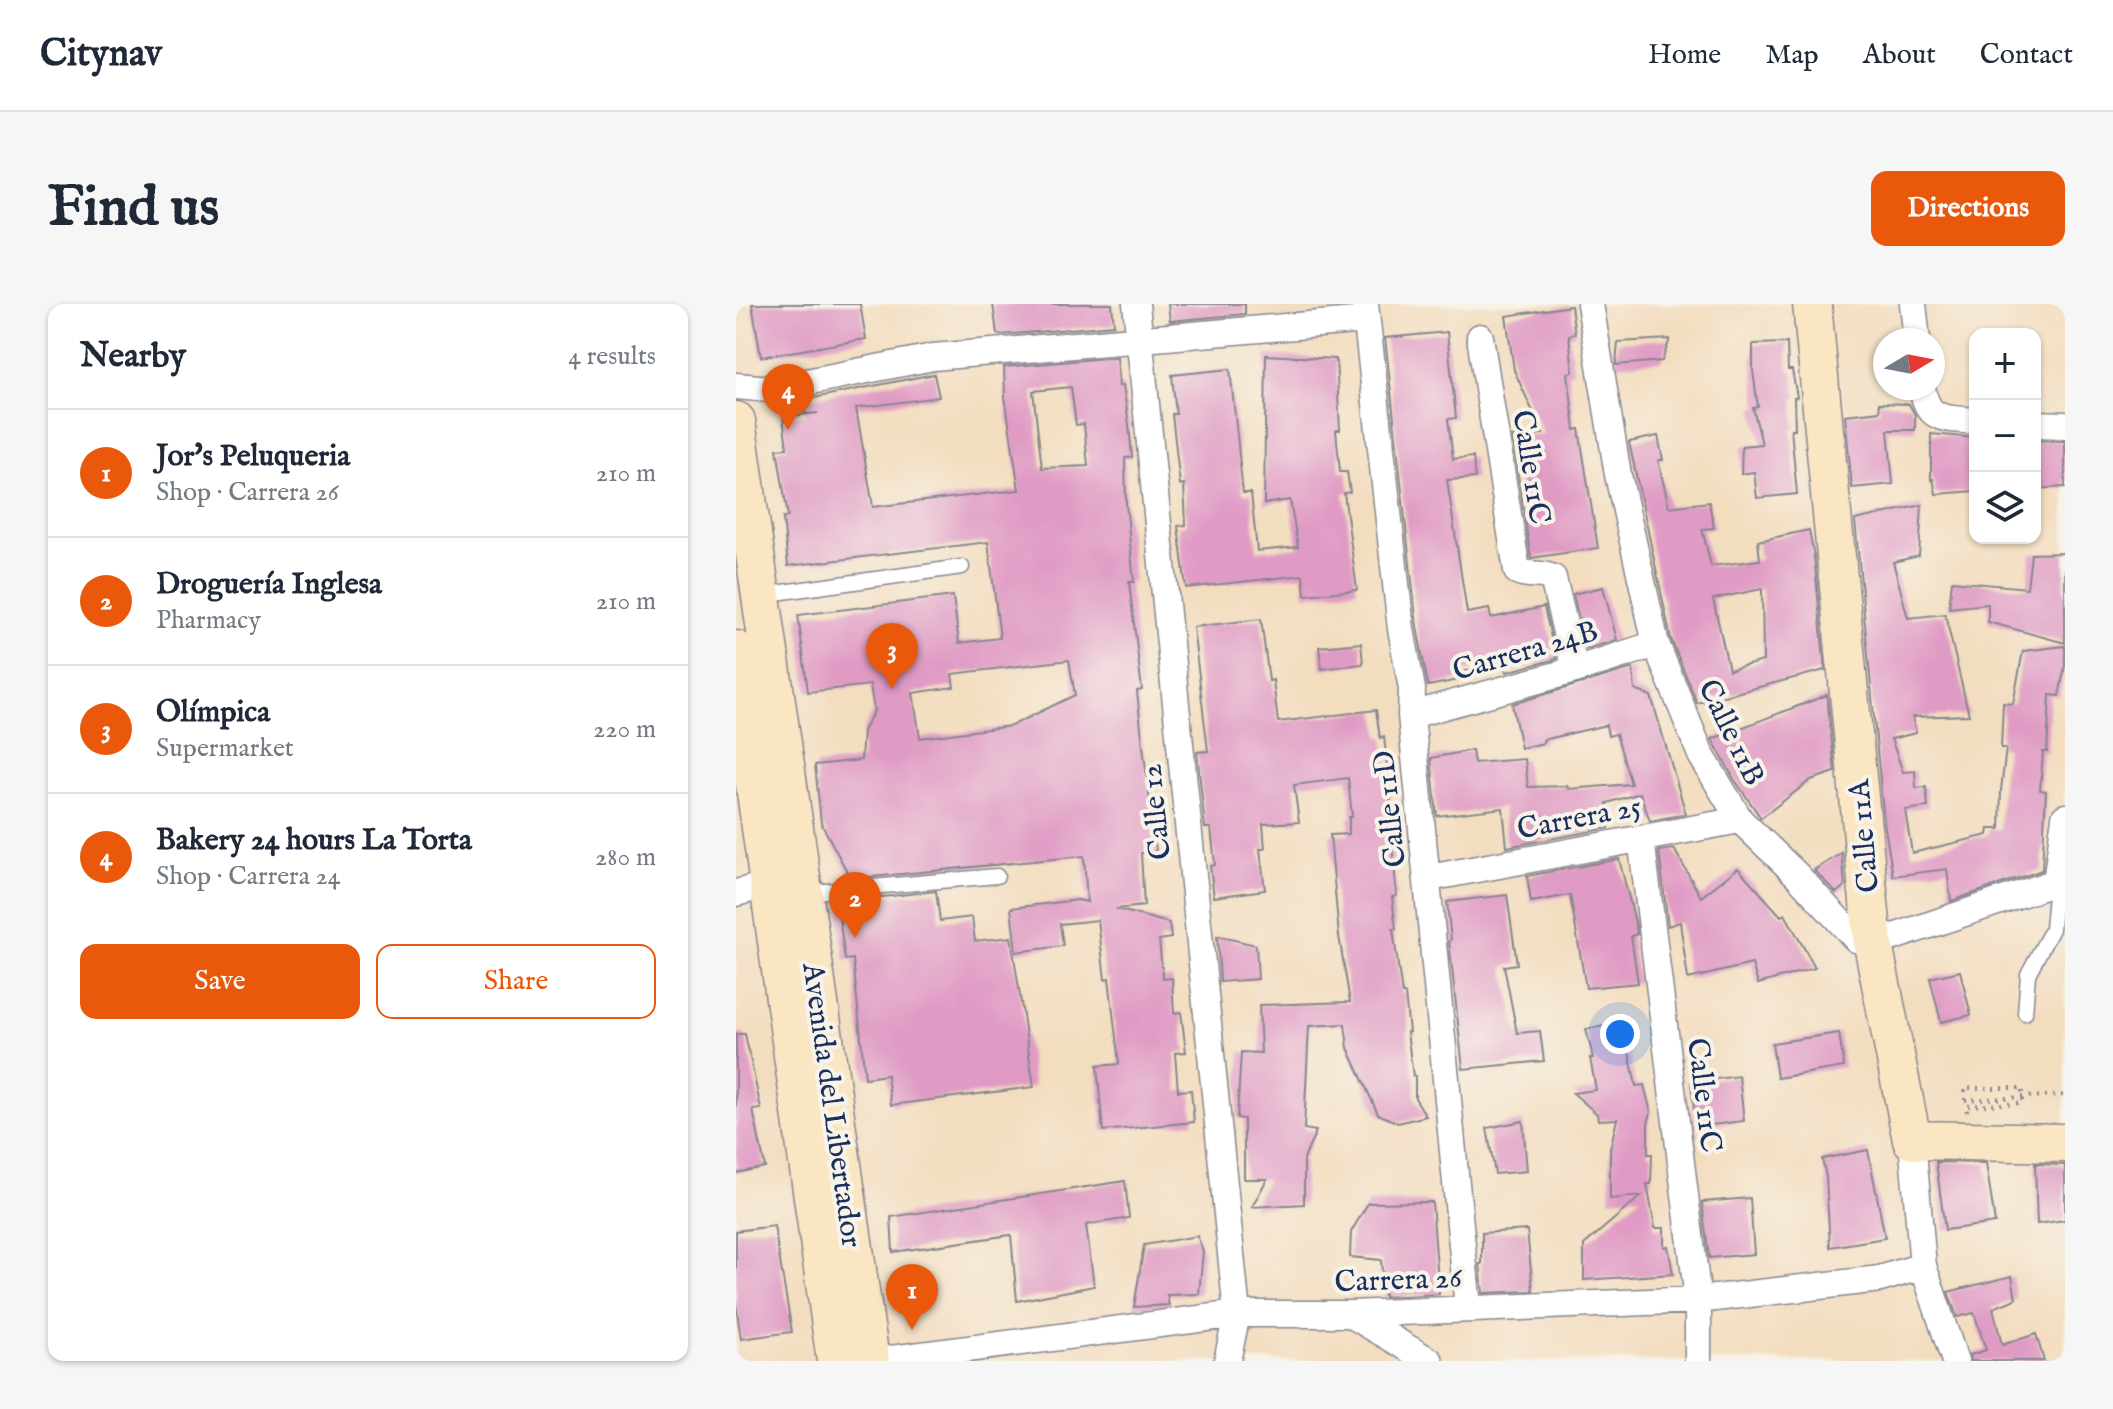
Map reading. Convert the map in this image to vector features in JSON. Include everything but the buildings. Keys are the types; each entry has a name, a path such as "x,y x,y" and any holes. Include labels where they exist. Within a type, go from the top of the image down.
{"main road":[{"name":"Calle 11A","path":"1812,304 1873,944 1912,1140"},
{"name":"Avenida del Libertador","path":"736,418 760,595 769,890 873,1361"},
{"name":"Avenida del Libertador","path":"736,650 836,1361"},
{"path":"1912,1140 2065,1143"}],"street":[{"name":"Calle 12","path":"1136,304 1237,1314 1227,1361"},
{"name":"Calle 11B","path":"1590,304 1618,475 1656,644 1701,755 1740,820 1797,875 1856,939 1873,944"},
{"path":"1913,304 1916,328"},
{"path":"736,386 771,389 933,357 1139,339 1366,312"},
{"name":"Calle 11D","path":"1366,312 1401,629 1412,689 1411,715 1468,1308"},
{"name":"Calle 11C","path":"1480,337 1517,571 1526,576 1547,575 1553,578 1575,670"},
{"path":"736,418 771,389"},
{"path":"1924,400 1925,405 1939,418 1969,420"},
{"path":"2041,424 2065,425"},
{"name":"Carrera 24B","path":"1411,715 1575,670 1656,644"},
{"path":"1873,944 2056,882 2065,817"},
{"name":"Carrera 25","path":"1429,878 1740,820"},
{"name":"Calle 11C","path":"1641,838 1698,1300 1698,1361"},
{"name":"Calle 11A","path":"1912,1140 1923,1266 1955,1361"},
{"name":"Carrera 26","path":"873,1361 1237,1314 1350,1314 1698,1300 1880,1279 1923,1266"},
{"path":"1350,1314 1430,1361"}],"lane":[{"path":"760,595 962,567"},
{"path":"769,890 997,876"},
{"path":"2025,1013 2028,974 2052,929 2056,882"}],"path":[{"path":"2023,1109 1967,1112 1966,1106 2022,1103 2022,1088 1965,1088 1965,1100 2022,1097 2036,1096 2065,1095"}],"place":[{"name":"Bakery 24 hours La Torta","path":"788,430"},
{"name":"Olímpica","path":"892,689"},
{"name":"Droguería Inglesa","path":"855,938"},
{"name":"Jor's Peluqueria","path":"912,1330"}]}
